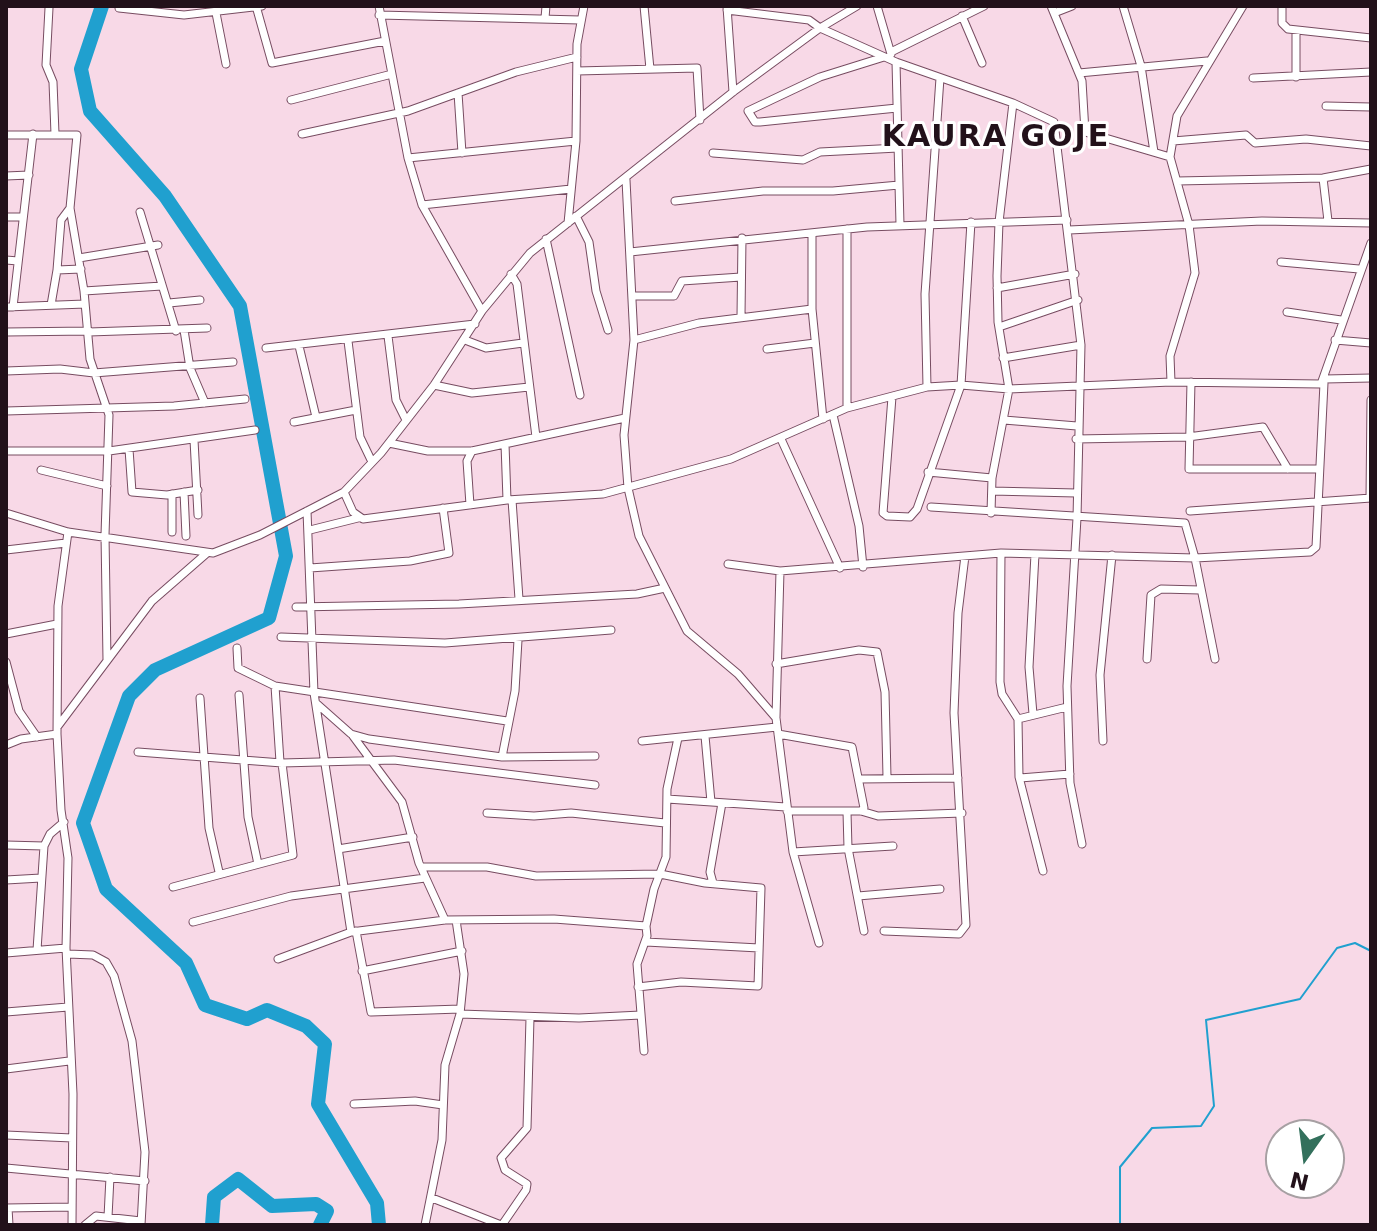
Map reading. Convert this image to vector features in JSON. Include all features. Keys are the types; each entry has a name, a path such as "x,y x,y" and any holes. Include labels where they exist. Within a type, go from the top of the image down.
{"street":[{"path":"256,6 272,63 385,41"},
{"path":"119,8 216,13 232,8 262,6"},
{"path":"545,18 546,6"},
{"path":"568,223 576,141 577,57 584,6"},
{"path":"644,6 650,69"},
{"path":"6,513 68,532 105,535 207,553 219,552 260,535 344,492 389,443 434,385 482,311 511,274 546,239 626,180 733,92 820,28 857,6"},
{"path":"877,6 891,58 897,108 900,225"},
{"path":"897,108 760,122 755,122 748,111 820,77 891,58 984,6"},
{"path":"1072,6 1053,10 1079,73 1085,132 1170,157"},
{"path":"1123,6 1141,66 1154,152"},
{"path":"1171,382 1170,356 1195,273 1189,225 1170,157 1177,116 1207,61 1243,6"},
{"path":"1282,6 1282,23 1296,31 1371,38"},
{"path":"49,8 46,65 53,82 55,134"},
{"path":"733,92 727,8 801,18 891,58 1013,103 1054,122 1075,274 1081,345 1076,439 1077,518 1067,707 1070,774 1082,844"},
{"path":"482,311 422,205 408,158 402,112 379,10 580,20"},
{"path":"216,13 226,64"},
{"path":"962,16 982,63"},
{"path":"1296,31 1296,77"},
{"path":"302,134 402,112 516,72 577,57"},
{"path":"1079,73 1207,61"},
{"path":"577,71 698,70 700,120"},
{"path":"1253,78 1371,72"},
{"path":"291,100 392,74"},
{"path":"927,387 925,294 940,78"},
{"path":"458,93 462,153"},
{"path":"991,513 992,478 1009,389 999,327 997,288 999,222 1013,103"},
{"path":"1326,106 1371,107"},
{"path":"33,134 10,307 85,304"},
{"path":"6,135 77,135 69,189 70,208 94,373 107,408 107,660"},
{"path":"1173,141 1246,135 1255,143 1306,139 1371,146"},
{"path":"408,158 576,141"},
{"path":"713,153 803,160 820,152 898,148"},
{"path":"1177,181 1323,178 1371,169"},
{"path":"6,176 29,175"},
{"path":"1323,178 1328,221"},
{"path":"626,180 634,340 625,418 628,488 639,536 687,631 738,674 776,718"},
{"path":"675,201 763,191 833,191 899,185"},
{"path":"422,205 571,189"},
{"path":"51,305 61,220 70,208"},
{"path":"140,212 154,246 162,286 205,403"},
{"path":"576,216 589,242 596,291 608,330"},
{"path":"6,217 23,217"},
{"path":"630,252 742,238 900,225 1067,220"},
{"path":"1069,230 1328,221 1371,223"},
{"path":"892,397 884,515 913,514 961,385 971,222"},
{"path":"847,229 847,408"},
{"path":"812,233 812,309 823,419"},
{"path":"741,316 742,238"},
{"path":"546,239 580,395"},
{"path":"728,564 780,571 863,567 1001,553 1195,558 1310,552 1316,547 1324,381 1341,320 1371,243"},
{"path":"79,258 154,246"},
{"path":"6,260 18,261"},
{"path":"1281,262 1359,269"},
{"path":"57,270 81,269"},
{"path":"511,274 517,284 536,437"},
{"path":"997,288 1075,274"},
{"path":"632,296 674,296 682,281 741,277"},
{"path":"84,291 162,286"},
{"path":"169,303 200,300"},
{"path":"999,327 1078,300"},
{"path":"634,340 741,316 812,309"},
{"path":"1287,312 1341,320"},
{"path":"266,348 348,341 475,324"},
{"path":"6,332 180,331 207,328"},
{"path":"388,336 396,400 406,420"},
{"path":"465,340 486,348 523,343"},
{"path":"1335,340 1371,343"},
{"path":"348,341 360,437 372,462"},
{"path":"767,349 815,343"},
{"path":"1003,358 1081,345"},
{"path":"299,346 316,417"},
{"path":"6,371 60,369 94,373 190,368 233,362"},
{"path":"310,530 358,518 510,500 576,499 628,488 731,459 847,408 927,387 961,385 1009,389 1371,378"},
{"path":"1191,382 1191,436 1187,467 1192,471 1319,469"},
{"path":"434,385 472,393 529,387"},
{"path":"6,411 245,399"},
{"path":"1190,511 1371,498 1371,404"},
{"path":"294,422 356,410"},
{"path":"833,415 857,511 863,567"},
{"path":"389,443 428,451 472,451 625,418"},
{"path":"1004,420 1077,426"},
{"path":"1076,439 1191,436 1263,427 1288,469"},
{"path":"6,451 109,451 255,430"},
{"path":"781,439 840,568"},
{"path":"194,440 198,515"},
{"path":"505,444 519,599"},
{"path":"129,449 132,492 172,494 198,490"},
{"path":"470,505 467,461 472,451"},
{"path":"41,470 107,486"},
{"path":"928,472 992,478"},
{"path":"992,491 1076,493"},
{"path":"184,492 186,536"},
{"path":"344,492 358,518"},
{"path":"172,494 172,532"},
{"path":"931,507 1185,523 1215,659"},
{"path":"310,568 410,561 449,553 443,508"},
{"path":"307,511 314,693 344,887 371,1012 460,1011 530,1018 641,1015"},
{"path":"68,532 57,624 57,730 68,858 69,1061 73,1094 72,1225"},
{"path":"6,550 66,543"},
{"path":"6,745 57,730 152,601 207,553"},
{"path":"1001,553 999,669 1002,694 1018,719 1020,778 1043,871"},
{"path":"1033,714 1029,667 1035,554"},
{"path":"1103,741 1100,675 1112,555"},
{"path":"884,931 964,932 967,891 954,713 958,613 965,556"},
{"path":"780,571 777,731 793,852 819,943"},
{"path":"296,607 637,594 665,588"},
{"path":"1147,659 1151,595 1161,589 1200,590"},
{"path":"6,634 57,624"},
{"path":"281,637 395,644 518,640 611,630"},
{"path":"502,757 515,691 518,640"},
{"path":"237,648 238,668 275,686 507,721"},
{"path":"776,664 851,651 877,652 885,692 887,777"},
{"path":"6,662 8,679 24,722 37,737"},
{"path":"173,887 219,872 290,858 295,849 281,762 275,686"},
{"path":"239,695 248,817 258,864"},
{"path":"200,698 209,828 219,872"},
{"path":"316,703 351,734 402,802 425,878 445,920"},
{"path":"1018,719 1067,707"},
{"path":"642,741 777,731 852,747 864,808 861,811"},
{"path":"351,734 502,757 595,756"},
{"path":"705,736 711,802"},
{"path":"644,1051 637,964 646,942 646,926 666,857 667,799 678,738"},
{"path":"138,752 281,762 414,762 595,785"},
{"path":"1020,778 1070,774"},
{"path":"859,779 958,778"},
{"path":"667,799 787,809 861,811 878,816 962,813"},
{"path":"713,883 710,872 722,803"},
{"path":"847,812 848,848 864,931"},
{"path":"487,813 534,816 571,813 665,823"},
{"path":"37,950 44,846 50,834 64,822"},
{"path":"338,849 413,837"},
{"path":"6,845 44,846"},
{"path":"793,852 893,846"},
{"path":"421,867 487,867 536,876 660,874 761,888 758,986 681,982 638,987"},
{"path":"6,880 41,878"},
{"path":"193,922 291,896 425,878"},
{"path":"858,896 940,889"},
{"path":"278,959 354,932 445,920 554,919 646,926"},
{"path":"425,1225 442,1140 445,1065 460,1011 462,951 456,920"},
{"path":"646,942 759,948"},
{"path":"6,953 67,951 101,958 114,976 135,1056 141,1100 145,1181 141,1223 94,1217 85,1225"},
{"path":"362,971 462,951"},
{"path":"6,1012 68,1007"},
{"path":"432,1198 501,1225 526,1190 527,1184 505,1170 501,1158 527,1128 530,1018"},
{"path":"6,1069 69,1061"},
{"path":"354,1104 415,1101 443,1105"},
{"path":"6,1135 72,1138"},
{"path":"6,1168 145,1181"},
{"path":"108,1217 110,1177"},
{"path":"9,1225 7,1208 71,1207"}],"waterway":[{"path":"102,6 81,69 90,111 165,196 240,306 286,556 269,618 155,670 129,696 83,823 106,889 186,963 205,1005 247,1019 267,1010 306,1026 325,1044 318,1104 377,1203 379,1225"},
{"path":"1120,1225 1120,1167 1152,1128 1201,1126 1214,1106 1206,1020 1300,999 1337,948 1355,943 1371,951"},
{"path":"212,1225 214,1197 238,1179 272,1206 316,1204 327,1211 320,1225"}],"district":[{"name":"KAURA GOJE","path":"996,138"}]}
